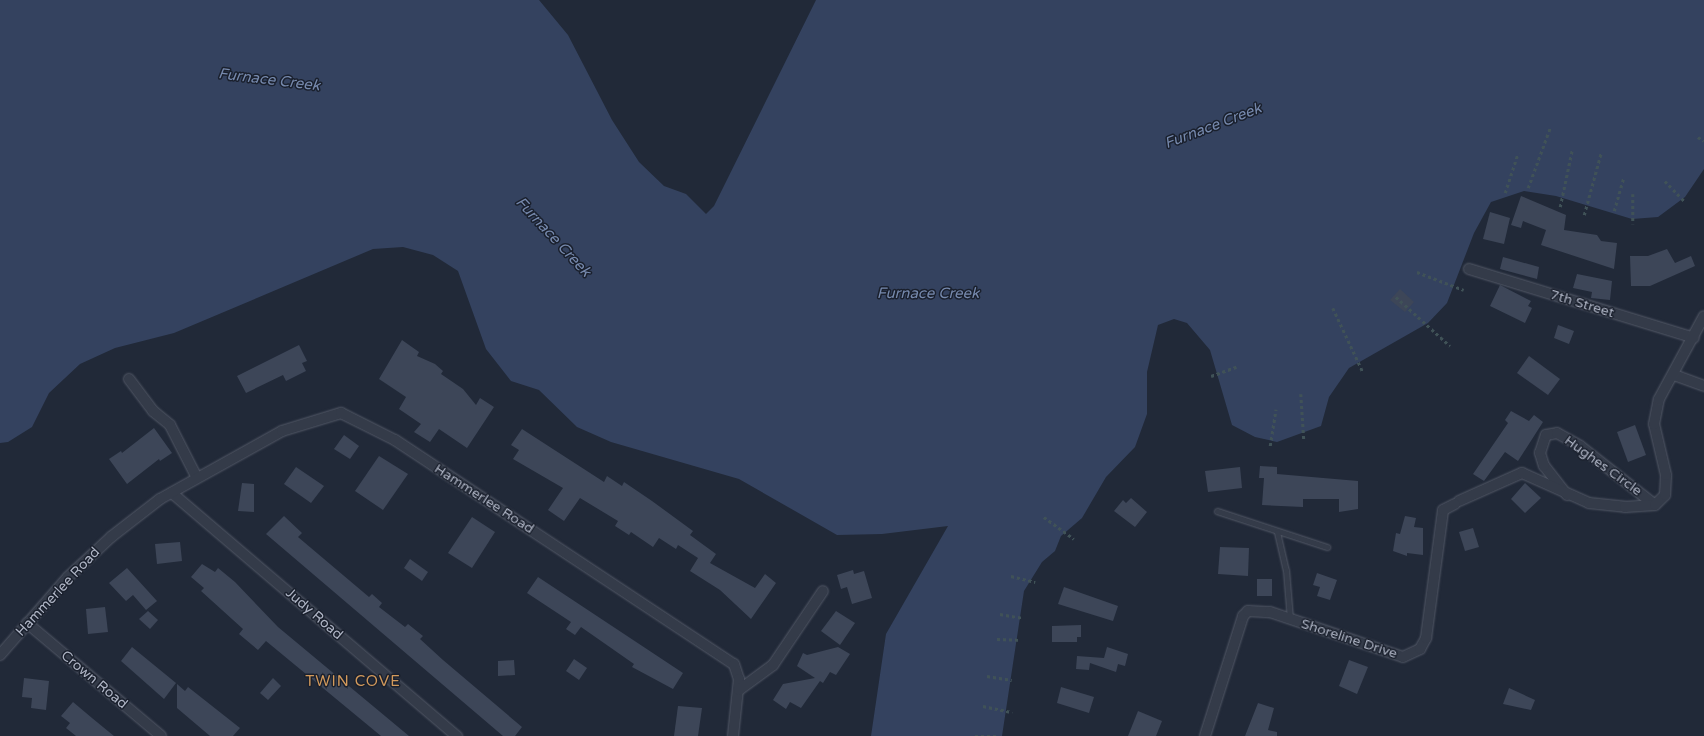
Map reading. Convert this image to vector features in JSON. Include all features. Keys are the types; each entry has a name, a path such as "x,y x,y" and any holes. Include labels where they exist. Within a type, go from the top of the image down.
{"street":[{"name":"7th Street","path":"1469,269 1694,338"},
{"path":"1655,505 1665,495 1666,475 1654,424 1659,399 1674,375 1704,316"},
{"path":"1674,375 1704,386"},
{"path":"129,379 153,411 170,425 197,478"},
{"name":"Hammerlee Road","path":"0,655 27,623 111,537 172,493 282,431 329,414 341,412 360,420 734,664 739,679 739,690 733,736"},
{"name":"Hughes Circle","path":"1567,494 1544,466 1540,453 1546,435 1557,433 1580,446 1655,505"},
{"name":"Shoreline Drive","path":"1205,736 1243,616 1248,611 1270,612 1403,657 1420,649 1426,638 1443,510 1522,473 1589,503 1625,507 1655,505"},
{"name":"Judy Road","path":"172,493 457,736"},
{"path":"739,690 773,665 823,591"},
{"name":"Crown Road","path":"27,623 161,736"}],"lane":[{"path":"1217,511 1277,532 1327,547"},
{"path":"1277,532 1286,570 1290,619"}],"path":[{"path":"1528,188 1550,128"},
{"path":"1698,138 1704,141"},
{"path":"1560,207 1572,150"},
{"path":"1505,193 1518,153"},
{"path":"1584,214 1600,153"},
{"path":"1614,211 1624,177"},
{"path":"1665,181 1685,202"},
{"path":"1633,194 1633,224"},
{"path":"1417,272 1464,290"},
{"path":"1396,296 1450,346"},
{"path":"1333,308 1363,372"},
{"path":"1211,376 1236,367"},
{"path":"1301,394 1304,440"},
{"path":"1270,446 1276,409"},
{"path":"1044,517 1074,539"},
{"path":"1011,576 1035,582"},
{"path":"1000,614 1022,618"},
{"path":"997,639 1020,640"},
{"path":"987,676 1012,680"},
{"path":"983,706 1012,712"},
{"path":"975,736 997,736"}],"water":[{"name":"Furnace Creek","path":"0,0 539,0 568,35 612,120 639,162 664,186 686,194 706,214 714,206 816,0 1704,0 1704,169 1685,197 1658,217 1632,219 1556,196 1524,191 1491,202 1474,233 1447,303 1428,323 1349,368 1329,397 1321,426 1277,442 1255,437 1232,425 1210,350 1187,323 1174,319 1158,325 1147,372 1147,414 1135,447 1106,477 1082,518 1061,536 1055,551 1042,562 1024,591 1002,736 871,736 886,634 948,526 882,534 837,535 739,479 611,442 577,427 539,390 511,381 486,349 458,271 433,255 403,247 373,249 174,333 115,348 80,364 49,393 32,427 8,442 0,443"}],"building":[{"path":"1521,196 1566,215 1564,230 1597,235 1601,241 1617,243 1614,269 1541,245 1546,230 1523,221 1521,228 1511,225"},
{"path":"1490,212 1510,218 1504,244 1483,239"},
{"path":"1667,249 1675,263 1691,256 1695,266 1650,286 1631,286 1630,256 1648,256"},
{"path":"1503,257 1539,267 1537,279 1500,269"},
{"path":"1577,274 1612,281 1610,300 1591,298 1592,292 1573,288"},
{"path":"1500,285 1531,301 1528,306 1532,308 1525,323 1490,306"},
{"path":"1400,289 1414,302 1405,312 1390,300"},
{"path":"1558,325 1574,331 1569,344 1554,338"},
{"path":"402,340 419,352 417,356 435,364 443,371 441,374 463,389 476,405 480,398 494,407 467,448 439,429 430,442 414,432 421,424 399,409 406,397 379,379"},
{"path":"299,345 307,361 302,363 306,371 286,381 283,375 246,393 237,376"},
{"path":"1529,356 1560,379 1548,395 1517,373"},
{"path":"1511,411 1529,421 1534,415 1543,422 1518,461 1505,452 1484,481 1473,474 1508,423 1505,420"},
{"path":"1635,425 1646,455 1628,462 1617,432"},
{"path":"154,428 172,453 160,461 159,459 127,484 109,459 121,451 122,453"},
{"path":"522,429 604,482 607,476 622,486 624,482 652,501 693,531 690,535 716,554 710,563 755,588 765,574 776,583 751,619 720,590 690,571 698,558 678,545 676,549 659,538 653,547 631,532 629,535 615,526 618,521 580,498 564,521 548,510 563,488 513,459 519,450 511,445"},
{"path":"344,435 359,446 350,459 334,449"},
{"path":"379,456 408,474 383,510 355,491"},
{"path":"1260,466 1277,467 1277,474 1358,481 1358,509 1339,512 1339,499 1303,499 1303,507 1262,505 1264,478 1259,478"},
{"path":"296,467 324,486 311,503 284,484"},
{"path":"1240,467 1242,488 1208,492 1205,471"},
{"path":"242,483 254,484 254,512 238,511"},
{"path":"1525,483 1541,498 1525,513 1511,499"},
{"path":"1131,498 1147,512 1135,527 1114,511 1123,500 1126,503"},
{"path":"284,516 302,533 298,537 369,597 372,594 382,603 379,607 405,627 408,624 423,636 420,639 522,727 515,736 503,736 266,534"},
{"path":"1405,516 1416,518 1414,527 1423,528 1423,555 1407,553 1407,556 1393,551 1396,533 1400,534"},
{"path":"472,517 495,532 472,568 448,553"},
{"path":"1473,528 1479,547 1465,551 1459,532"},
{"path":"180,542 182,561 157,564 155,544"},
{"path":"1220,547 1249,548 1248,576 1218,574"},
{"path":"410,559 428,572 422,581 404,568"},
{"path":"202,564 215,572 218,568 235,582 278,627 409,736 381,736 266,641 258,650 239,634 243,629 201,591 204,588 191,577"},
{"path":"127,568 157,601 146,610 133,595 126,601 109,583"},
{"path":"853,570 854,574 864,571 872,598 852,604 847,587 841,589 837,575"},
{"path":"1317,573 1337,580 1330,600 1317,596 1320,587 1313,585"},
{"path":"538,577 683,673 673,689 632,667 634,664 581,627 575,635 566,629 571,622 527,593"},
{"path":"1257,579 1272,579 1272,596 1257,596"},
{"path":"1064,587 1118,606 1113,621 1058,604"},
{"path":"105,607 108,632 88,634 86,609"},
{"path":"148,611 158,620 150,629 139,619"},
{"path":"836,611 855,623 840,645 821,631"},
{"path":"1081,625 1081,637 1077,637 1077,642 1052,642 1052,626"},
{"path":"132,647 176,683 164,699 121,661"},
{"path":"838,647 850,654 836,675 830,672 823,683 820,681 801,708 790,702 786,709 773,700 783,684 815,678 797,666 803,653 807,655"},
{"path":"1107,647 1128,654 1125,666 1118,664 1116,672 1090,663 1089,670 1076,669 1077,656 1104,658"},
{"path":"574,659 587,668 579,680 566,671"},
{"path":"514,660 515,675 498,676 498,661"},
{"path":"1349,660 1368,667 1357,694 1339,686"},
{"path":"24,678 49,681 46,710 31,708 32,698 22,697"},
{"path":"273,678 281,686 268,700 260,693"},
{"path":"177,684 185,691 188,687 240,728 233,736 210,736 177,708"},
{"path":"1061,687 1094,697 1089,713 1057,703"},
{"path":"1509,688 1535,700 1531,710 1503,704"},
{"path":"73,702 114,736 76,736 66,728 70,723 61,716"},
{"path":"1258,703 1274,708 1268,730 1277,732 1277,736 1245,736"},
{"path":"678,706 702,708 698,736 674,736"},
{"path":"1138,711 1162,721 1156,736 1128,736"}],"district":[{"name":"TWIN COVE","path":"353,682"}]}
